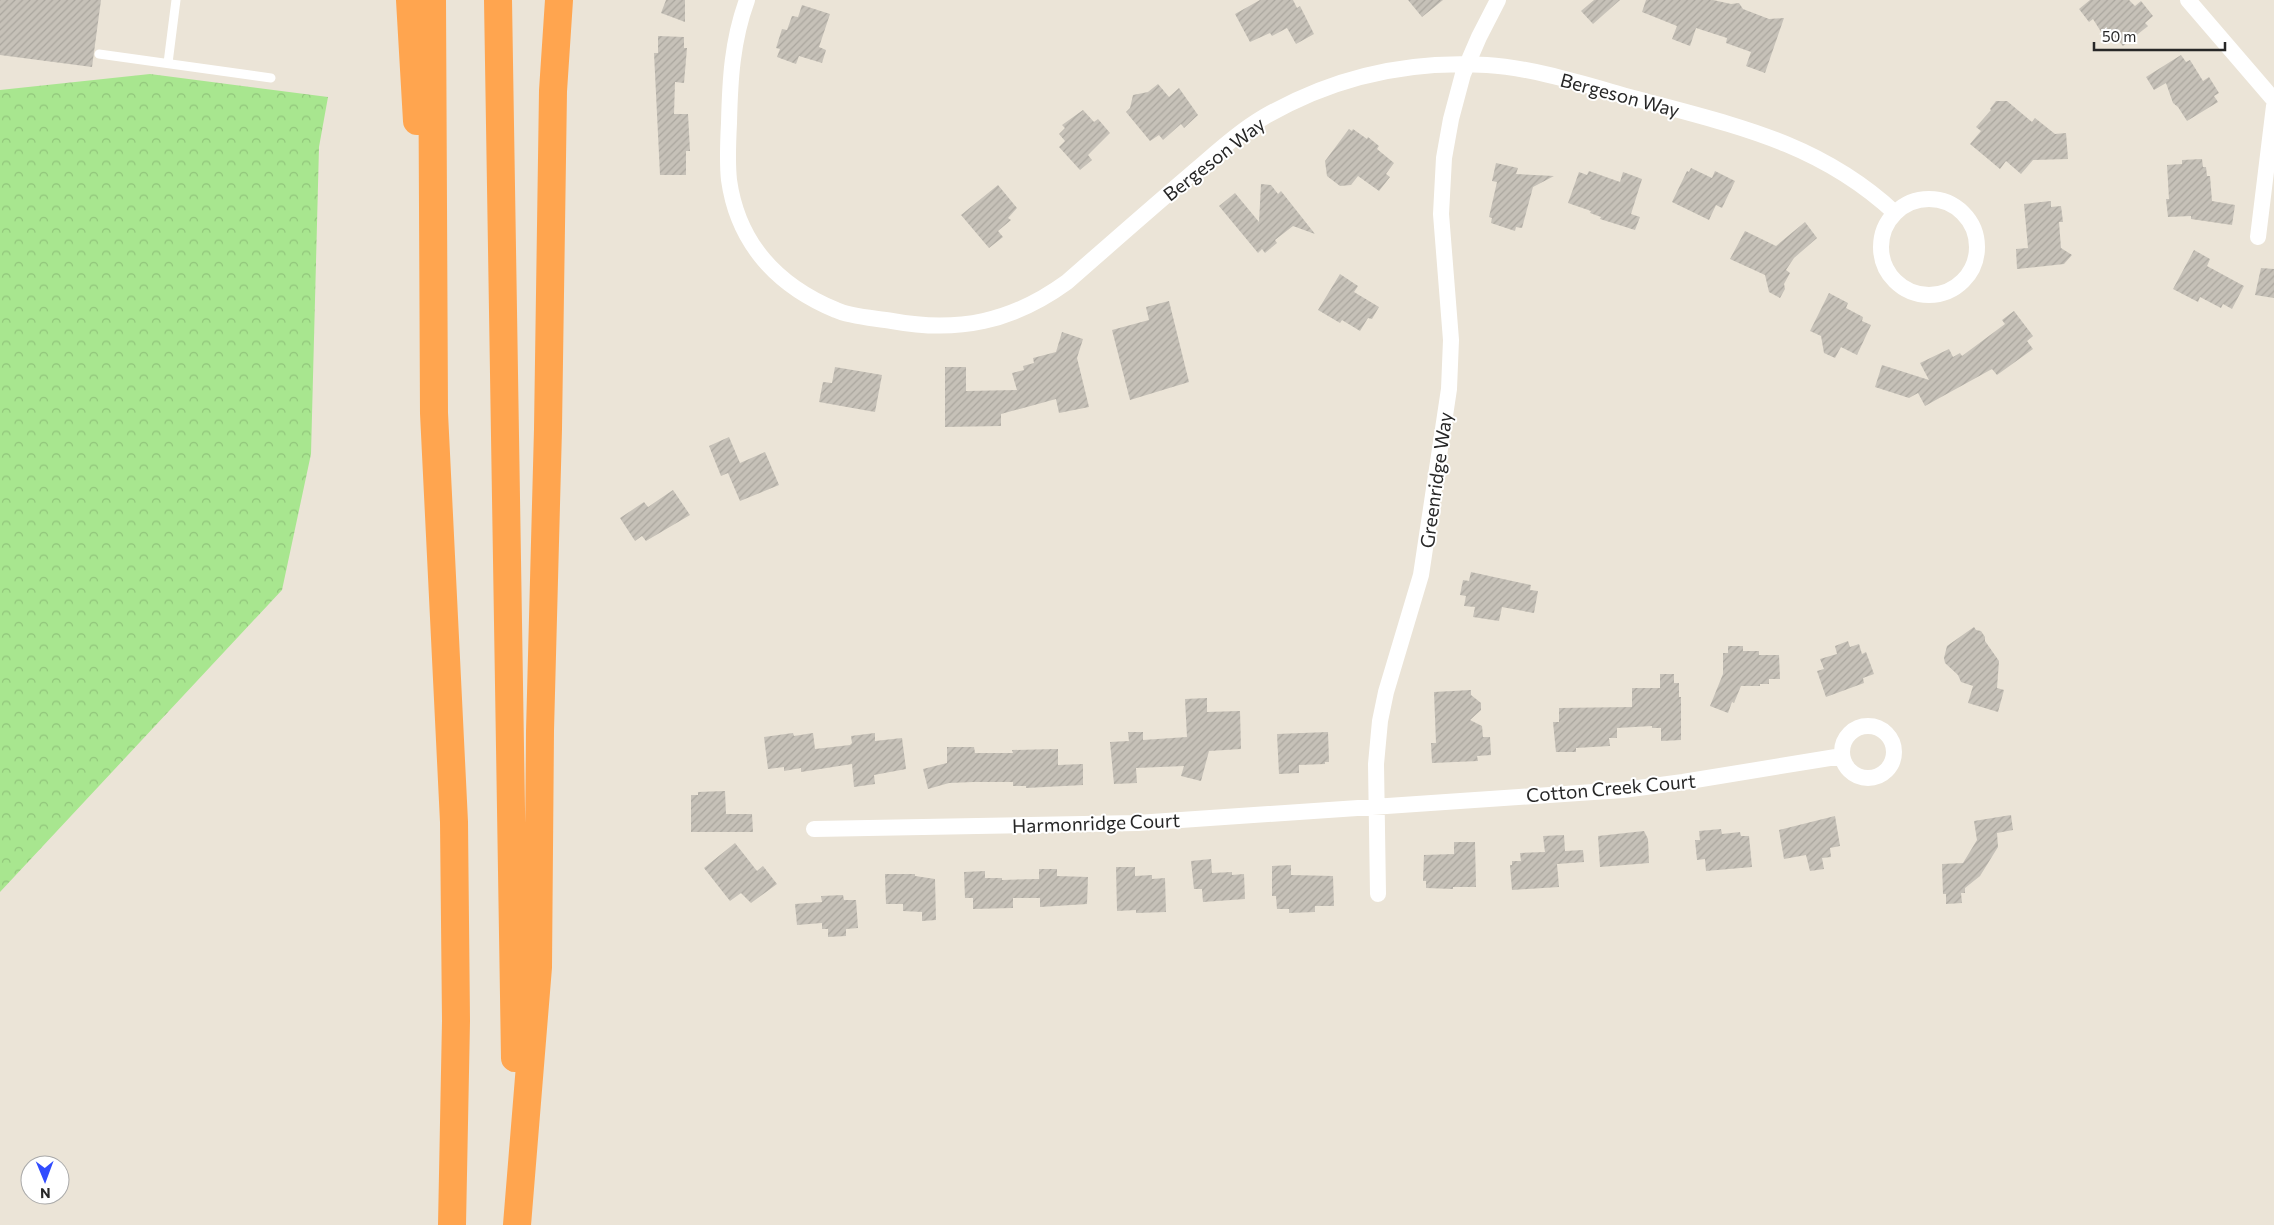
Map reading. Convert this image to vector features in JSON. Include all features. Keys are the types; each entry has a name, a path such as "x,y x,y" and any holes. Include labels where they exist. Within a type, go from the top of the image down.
{"highway":[{"path":"410,0 434,413 454,822 456,1029 452,1225"},
{"path":"432,0 434,413"},
{"path":"498,0 508,523 517,1221"},
{"path":"517,1221 538,968 540,731 548,429 553,92 559,0"}],"street":[{"name":"Bergeson Way","path":"747,0 735,37 731,69 729,174 734,203 746,234 764,261 793,289 822,305 845,313 917,326 967,325 984,322 1024,309 1053,293 1237,135 1294,100 1325,87 1376,72 1414,65 1467,64 1536,72 1750,129 1812,155 1835,168 1895,214"},
{"name":"Greenridge Way","path":"1378,894 1376,756 1380,721 1386,692 1421,575 1449,389 1450,340 1441,227 1442,185 1449,128 1467,64 1498,0"},
{"path":"2188,0 2274,100"},
{"path":"2258,237 2274,106"},
{"path":"1924,199 1948,203 1962,212 1974,229 1977,246 1974,266 1965,280 1948,292 1928,296 1912,292 1898,285 1885,268 1881,247 1886,226 1895,214 1905,206 1924,199"},
{"name":"Cotton Creek Court","path":"1378,806 1651,787 1842,756"},
{"name":"Harmonridge Court","path":"814,829 1137,823 1378,806"}],"lane":[{"path":"168,63 176,0"},
{"path":"99,54 271,78"}],"green space":[{"path":"150,74 328,97 319,147 311,454 282,590 0,892 0,90"}],"building":[{"path":"0,0 101,0 92,67 0,55"},
{"path":"666,0 685,0 685,22 661,13"},
{"path":"1260,0 1293,0 1297,8 1300,6 1314,34 1296,44 1287,28 1272,36 1270,33 1250,42 1235,14"},
{"path":"1408,0 1443,0 1422,17"},
{"path":"1594,0 1620,0 1593,24 1581,11"},
{"path":"1646,0 1713,0 1731,4 1739,3 1743,9 1769,19 1784,18 1765,73 1746,66 1751,52 1726,43 1727,38 1696,28 1690,46 1672,39 1677,26 1642,12"},
{"path":"2090,0 2129,0 2135,6 2141,1 2153,16 2145,23 2148,26 2123,46 2114,36 2103,35 2093,19 2089,22 2079,9"},
{"path":"802,5 830,14 819,47 826,50 822,63 799,56 796,64 777,57 780,49 776,48 782,29 787,30 792,16 798,17"},
{"path":"658,36 684,37 684,48 687,48 684,83 675,82 674,114 688,114 690,151 686,151 686,175 660,175 654,53 658,53"},
{"path":"2181,55 2186,62 2190,60 2203,81 2209,77 2219,93 2214,96 2218,102 2187,121 2173,103 2166,83 2154,90 2146,77"},
{"path":"1158,84 1169,97 1179,88 1198,115 1184,128 1181,124 1163,140 1159,135 1150,141 1126,112 1130,108 1133,95 1148,92"},
{"path":"1996,101 2007,101 2032,122 2035,118 2055,134 2066,133 2068,159 2033,160 2021,174 2006,161 2000,169 1970,144 1981,131 1976,127 1991,110"},
{"path":"1083,110 1094,122 1098,119 1110,133 1088,155 1092,160 1080,170 1059,147 1065,141 1059,134 1065,128 1062,125"},
{"path":"1349,129 1352,131 1353,129 1367,139 1368,137 1379,146 1377,149 1394,163 1386,174 1390,177 1379,191 1358,176 1351,185 1340,186 1327,176 1325,161"},
{"path":"2202,159 2203,167 2206,167 2207,176 2210,176 2212,201 2235,205 2232,225 2191,219 2191,216 2168,217 2166,199 2169,199 2167,165 2182,164 2182,160"},
{"path":"1496,163 1518,168 1516,174 1554,176 1533,187 1522,228 1516,227 1515,231 1491,223 1492,218 1489,217 1497,182 1492,181"},
{"path":"1691,168 1712,178 1715,171 1735,181 1722,208 1716,205 1709,220 1672,202 1687,171 1689,172"},
{"path":"1589,171 1620,182 1623,172 1642,179 1631,214 1640,217 1635,230 1600,219 1601,217 1590,213 1591,211 1568,203 1579,172 1587,175"},
{"path":"1261,184 1271,185 1278,194 1281,191 1315,234 1293,226 1275,240 1277,243 1265,253 1262,249 1258,253 1219,206 1235,193 1259,222"},
{"path":"998,185 1017,208 1008,218 1011,220 998,231 1003,237 989,248 961,215"},
{"path":"2051,201 2051,207 2061,206 2063,222 2059,222 2061,248 2072,255 2064,264 2017,269 2016,249 2028,248 2024,204"},
{"path":"1805,222 1817,238 1794,258 1786,270 1790,273 1780,298 1769,292 1765,275 1730,259 1745,231 1776,246"},
{"path":"2194,250 2210,259 2207,266 2244,286 2232,309 2223,304 2221,308 2200,297 2198,302 2173,289"},
{"path":"2261,268 2274,269 2274,298 2255,295"},
{"path":"1340,274 1358,286 1354,292 1379,307 1372,319 1368,318 1360,331 1342,320 1340,323 1318,310"},
{"path":"1829,293 1848,303 1846,308 1863,317 1862,321 1871,325 1857,355 1841,347 1835,358 1824,353 1821,336 1810,331"},
{"path":"1169,301 1189,382 1130,400 1112,330 1149,320 1146,307"},
{"path":"2014,311 2033,336 2027,341 2033,349 1997,375 1992,369 1925,406 1918,393 1909,398 1875,387 1882,365 1929,380 1920,363 1949,349 1953,357 1960,353 1962,356 2005,324 2002,320"},
{"path":"1062,332 1083,339 1077,358 1089,407 1059,413 1056,399 1001,414 1001,426 945,427 945,367 966,367 966,391 1017,390 1012,373 1024,370 1023,366 1034,363 1033,358 1056,352"},
{"path":"835,367 882,375 875,412 819,402 823,382 832,383"},
{"path":"729,437 740,463 765,452 779,485 740,501 728,473 721,476 709,446"},
{"path":"673,490 690,515 646,541 642,536 635,541 620,518 644,502 648,507"},
{"path":"1471,572 1531,585 1530,590 1538,591 1534,613 1502,607 1499,621 1473,617 1475,607 1464,606 1466,596 1460,595 1463,580 1469,581"},
{"path":"1974,627 1976,630 1981,631 1985,641 1999,661 1997,688 2004,690 1998,712 1968,703 1973,686 1961,682 1958,675 1945,663 1944,658 1947,646"},
{"path":"1848,641 1850,647 1859,644 1862,654 1866,652 1874,674 1863,678 1864,683 1826,697 1817,671 1824,669 1820,659 1837,654 1835,646"},
{"path":"1728,646 1743,646 1743,651 1759,651 1759,655 1779,655 1780,679 1769,679 1769,684 1760,684 1760,686 1741,686 1728,713 1710,706 1723,674 1723,653 1728,653"},
{"path":"1660,674 1674,674 1674,683 1679,683 1679,697 1681,697 1681,740 1661,741 1661,728 1652,728 1652,726 1617,728 1617,738 1609,738 1610,746 1576,748 1576,752 1556,752 1553,722 1559,722 1559,708 1632,707 1632,688 1660,688"},
{"path":"1471,690 1471,695 1481,703 1481,710 1470,720 1482,726 1483,737 1490,737 1491,755 1477,756 1478,761 1432,763 1431,743 1436,743 1434,692"},
{"path":"1207,698 1207,712 1240,711 1241,749 1209,751 1201,781 1181,776 1184,766 1136,768 1137,783 1114,784 1110,742 1129,741 1128,732 1143,732 1143,740 1187,737 1185,699"},
{"path":"1328,732 1329,762 1325,762 1325,764 1299,765 1299,773 1279,774 1277,734"},
{"path":"793,733 794,736 813,733 815,749 850,745 852,743 851,736 875,733 875,741 902,738 906,769 874,775 875,784 854,787 852,764 801,772 801,768 784,771 784,767 768,769 764,737"},
{"path":"947,747 974,747 975,753 1013,753 1012,750 1058,749 1058,765 1083,764 1083,785 1026,788 1026,786 1013,786 1013,782 973,782 949,783 928,789 923,769 947,763"},
{"path":"725,791 726,814 752,814 753,832 691,832 691,795 698,795 698,792"},
{"path":"2011,815 2013,830 1997,833 1998,847 1980,876 1965,888 1965,893 1961,893 1962,903 1946,904 1946,894 1943,894 1942,864 1963,863 1977,840 1974,821"},
{"path":"1835,816 1840,846 1830,848 1831,857 1822,858 1824,869 1810,871 1806,855 1784,859 1779,830"},
{"path":"1721,829 1722,834 1740,832 1741,836 1749,836 1752,867 1706,871 1705,859 1697,860 1695,840 1700,840 1699,831"},
{"path":"1644,831 1648,839 1649,863 1600,867 1598,836"},
{"path":"1564,835 1565,851 1583,850 1584,862 1557,864 1559,887 1512,890 1510,865 1512,865 1512,861 1521,861 1520,853 1545,852 1543,836"},
{"path":"1454,842 1475,842 1476,887 1453,887 1453,889 1426,888 1426,881 1423,881 1424,855 1454,854"},
{"path":"735,843 757,871 763,866 777,884 751,903 741,893 730,901 704,868"},
{"path":"1211,859 1212,873 1232,872 1232,875 1244,874 1245,899 1203,902 1202,889 1194,889 1191,861"},
{"path":"1291,865 1291,875 1333,876 1334,906 1315,906 1315,912 1289,913 1289,909 1277,909 1276,896 1272,896 1272,866"},
{"path":"1116,867 1135,867 1135,876 1152,875 1152,879 1165,878 1166,912 1136,913 1136,910 1117,911"},
{"path":"1039,869 1057,869 1057,876 1088,877 1087,904 1040,907 1040,898 1013,898 1013,908 973,909 973,898 965,898 964,872 985,871 985,878 1002,878 1002,880 1039,879"},
{"path":"885,874 915,874 915,876 935,879 936,920 922,921 922,912 903,911 903,904 886,904"},
{"path":"843,895 844,900 856,900 858,928 846,929 846,936 828,937 828,929 822,929 822,923 797,925 795,904 822,902 821,896"}]}
